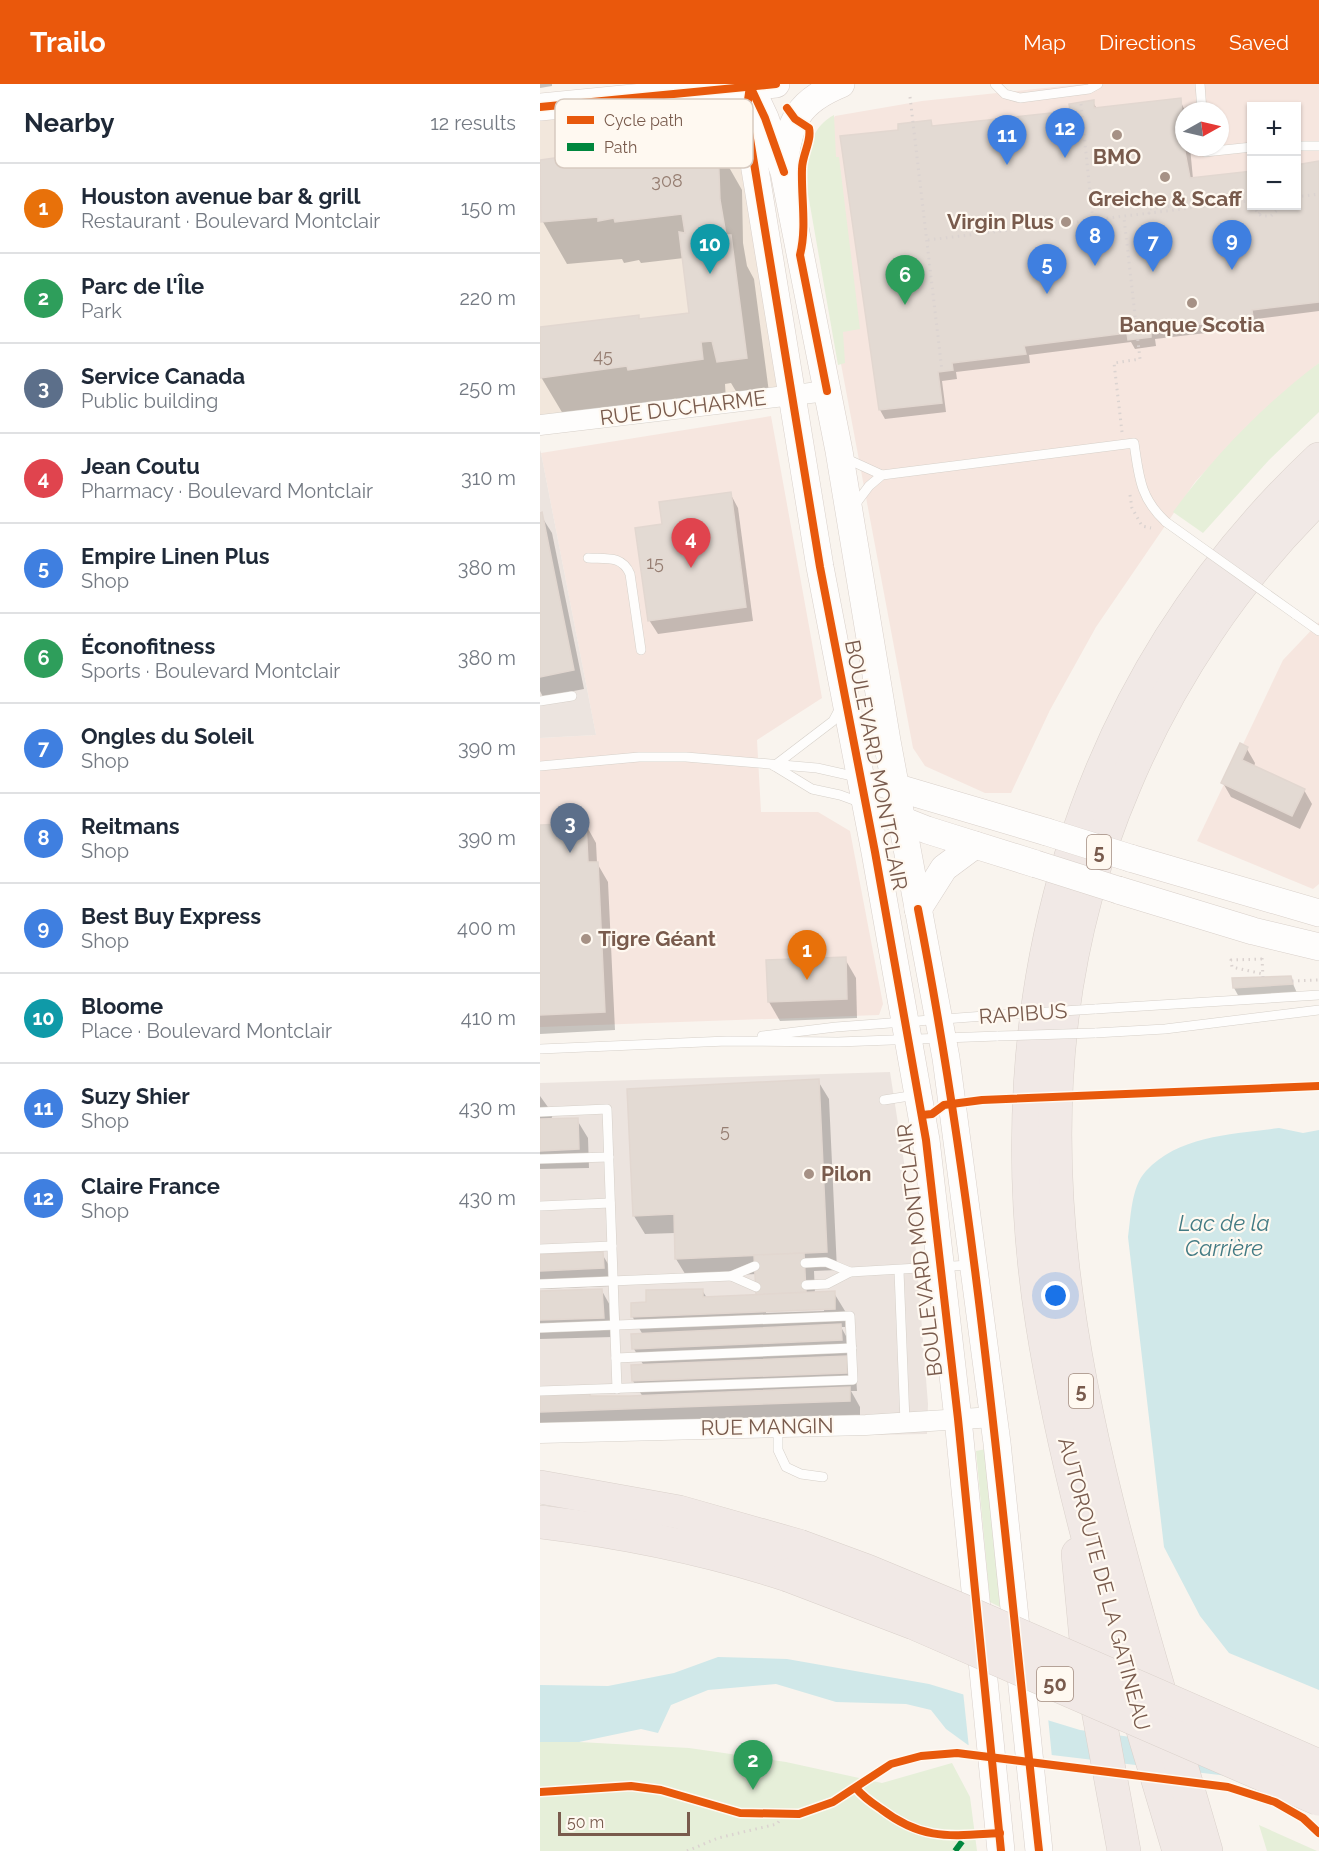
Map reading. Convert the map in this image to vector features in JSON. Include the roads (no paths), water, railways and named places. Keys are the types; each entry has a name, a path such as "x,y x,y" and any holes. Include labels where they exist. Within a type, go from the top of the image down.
{"highway":[{"name":"AUTOROUTE DE LA GATINEAU","path":"1206,1851 1177,1796 1150,1703 1070,1463 1039,1300 1030,1215 1026,1140 1034,1023 1056,906 1095,786 1122,725 1158,659 1204,590 1239,545 1319,459"},
{"name":"AUTOROUTE DE LA GATINEAU","path":"1179,1851 1177,1796 1181,1762 1150,1703 1071,1334 1059,1248 1054,1181 1055,1083 1061,1018 1073,948 1093,872 1116,806 1142,745 1177,680 1228,603 1269,550 1319,497"},
{"path":"1070,1463 1086,1650 1124,1851"},
{"name":"50","path":"540,1487 679,1512 794,1561 899,1616 1319,1800"},
{"name":"50","path":"540,1522 687,1547 794,1561 913,1589 1319,1766"},
{"path":"1181,1762 1223,1851"}],"main road":[{"path":"616,99 777,84"},
{"path":"784,172 788,138 797,114 819,93 841,84"},
{"name":"BOULEVARD MONTCLAIR","path":"749,85 765,118 784,172 838,450 901,820 941,1029 994,1417 1039,1851"},
{"path":"540,107 555,105"},
{"name":"BOULEVARD MONTCLAIR","path":"753,159 790,396 844,700 861,778 919,1095 958,1419 1001,1851"},
{"path":"861,778 895,786 1319,913"},
{"path":"866,805 901,820 975,845 1118,890 1253,931 1319,947"},
{"path":"918,909 944,868 975,845"}],"street":[{"name":"RUE DUCHARME","path":"540,425 827,391"},
{"name":"RUE MANGIN","path":"540,1433 778,1427 994,1417"}],"lane":[{"path":"995,84 1005,93 1020,98 1079,91 1098,84"},
{"path":"1200,84 1201,102"},
{"path":"1301,146 1319,146"},
{"path":"1229,149 1247,147"},
{"path":"838,450 851,463 882,475 1134,443 1140,485 1151,508 1166,522 1319,632"},
{"path":"849,521 856,502 882,475"},
{"path":"588,558 617,559 626,565 630,574 641,650"},
{"path":"540,701 572,696"},
{"path":"774,766 833,721 844,700"},
{"path":"540,766 639,757 686,757 817,768 861,778"},
{"path":"774,766 812,789 840,795 866,805"},
{"name":"RAPIBUS","path":"727,1041 838,1042 907,1031 941,1029 998,1015 1319,995"},
{"name":"RAPIBUS","path":"540,1049 941,1029 998,1036 1095,1033 1165,1029 1319,1010"},
{"path":"884,1101 919,1095"},
{"path":"540,1112 607,1109 617,1389"},
{"path":"540,1160 609,1157"},
{"path":"540,1206 610,1203"},
{"path":"540,1249 612,1246"},
{"path":"805,1263 826,1262 850,1272 975,1265"},
{"path":"540,1284 731,1276 755,1266"},
{"path":"899,1271 905,1422"},
{"path":"806,1285 827,1284 850,1272"},
{"path":"731,1276 756,1287"},
{"path":"540,1328 850,1316 854,1380 540,1391"},
{"path":"616,1358 852,1348"},
{"path":"778,1427 778,1450 786,1467 801,1474 823,1477"}],"water":[{"name":"Lac de la Carrière","path":"1279,1128 1303,1133 1319,1130 1319,1690 1229,1653 1200,1616 1164,1547 1128,1237 1132,1202 1137,1185 1146,1171 1159,1159 1174,1150 1208,1138"},
{"path":"718,1657 787,1659 929,1684 1080,1730 1246,1753 1228,1776 968,1745 946,1729 931,1710 906,1704 836,1702 776,1684 708,1690 671,1705 658,1733 641,1729 579,1742 540,1742 540,1685 608,1686 674,1673"}],"place":[{"name":"BMO","path":"1117,135"},
{"name":"Claire France","path":"1065,158"},
{"name":"Suzy Shier","path":"1007,165"},
{"name":"Greiche & Scaff","path":"1165,177"},
{"name":"Virgin Plus","path":"1066,222"},
{"name":"Reitmans","path":"1095,266"},
{"name":"Best Buy Express","path":"1232,270"},
{"name":"Ongles du Soleil","path":"1153,272"},
{"name":"Bloome","path":"710,274"},
{"name":"Empire Linen Plus","path":"1047,294"},
{"name":"Banque Scotia","path":"1192,303"},
{"name":"Éconofitness","path":"905,305"},
{"name":"Jean Coutu","path":"691,568"},
{"name":"Service Canada","path":"570,853"},
{"name":"Tigre Géant","path":"586,939"},
{"name":"Houston avenue bar & grill","path":"807,980"},
{"name":"Pilon","path":"809,1174"},
{"name":"Parc de l'Île","path":"753,1790"}]}
